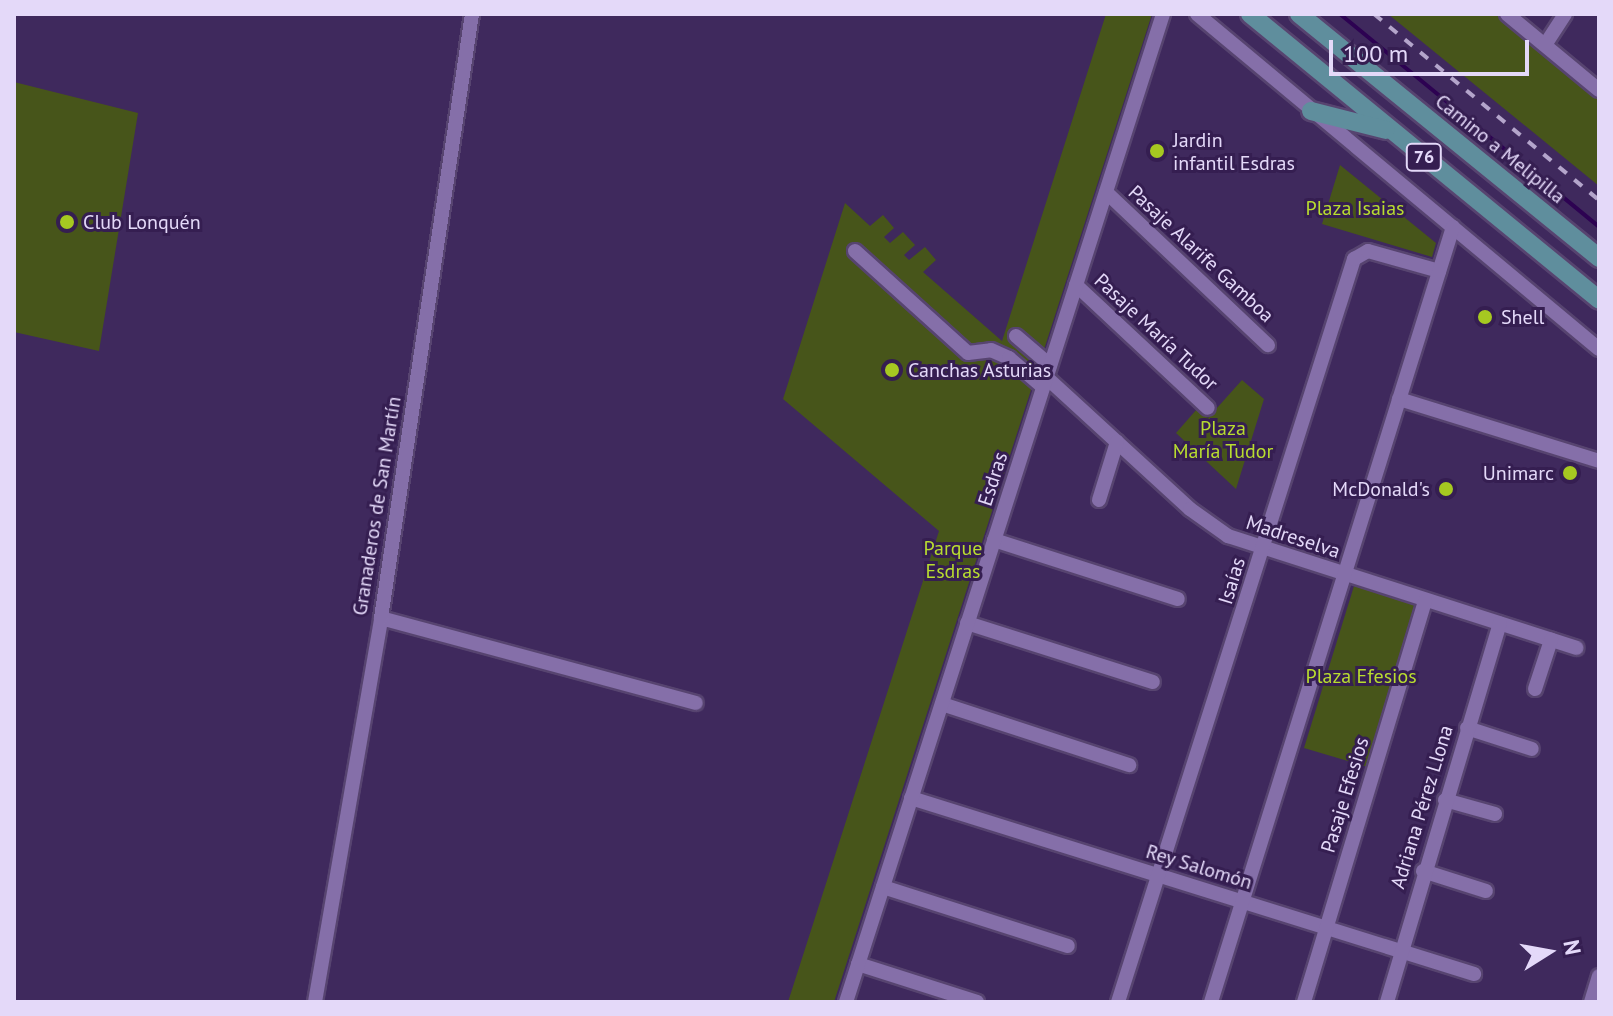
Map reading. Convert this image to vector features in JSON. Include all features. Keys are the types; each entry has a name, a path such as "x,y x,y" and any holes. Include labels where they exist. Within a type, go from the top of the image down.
{"main road":[{"name":"76","path":"1250,14 1599,300"},
{"name":"Camino a Melipilla","path":"1299,14 1599,258"},
{"path":"1311,111 1396,134"}],"street":[{"name":"Granaderos de San Martín","path":"315,1002 381,618 472,14"},
{"name":"Esdras","path":"846,1002 1163,14"},
{"path":"1197,14 1599,349"},
{"path":"1507,14 1599,90"},
{"path":"1545,45 1565,14"},
{"name":"Pasaje Alarife Gamboa","path":"1106,192 1268,345"},
{"path":"1211,1002 1453,227"},
{"name":"Madreselva","path":"855,251 968,353 991,350 1047,377"},
{"name":"Isaías","path":"1118,1002 1356,255 1368,251 1439,271"},
{"name":"Pasaje María Tudor","path":"1076,285 1208,408"},
{"name":"Madreselva","path":"1016,336 1047,377 1206,523 1262,550 1576,648"},
{"path":"1399,399 1599,461"},
{"path":"1099,500 1117,442"},
{"path":"994,540 1178,599"},
{"name":"Pasaje Efesios","path":"1304,1002 1425,601"},
{"path":"381,618 696,703"},
{"path":"967,623 1153,682"},
{"name":"Adriana Pérez Llona","path":"1387,1002 1423,871 1500,624"},
{"path":"1535,689 1551,640"},
{"path":"942,704 1129,765"},
{"path":"1467,728 1532,749"},
{"name":"Rey Salomón","path":"911,798 1474,974"},
{"path":"1445,800 1495,814"},
{"path":"1423,871 1486,891"},
{"path":"883,887 1068,946"},
{"path":"858,964 977,1002"},
{"path":"1581,1002 1597,981"},
{"path":"1591,1002 1597,981"}],"green space":[{"name":"Parque Esdras","path":"1106,14 1152,14 834,1002 788,1002 939,531 783,399 845,203 870,226 883,215 894,228 884,237 890,243 903,232 915,245 904,255 909,260 925,247 936,260 923,272 1002,341"},
{"path":"1388,14 1496,14 1599,98 1599,186"},
{"name":"Club Lonquén","path":"14,82 138,113 99,351 14,332"},
{"name":"Plaza Isaias","path":"1340,165 1436,243 1432,257 1322,224"},
{"name":"Plaza María Tudor","path":"1242,380 1264,399 1236,489 1176,433 1197,409 1208,418"},
{"name":"Plaza Efesios","path":"1354,586 1417,605 1368,767 1304,748"}],"waterway":[{"path":"1340,14 1599,227"}],"railway":[{"path":"1374,14 1599,200"}],"place":[{"name":"Jardin infantil Esdras","path":"1157,151"},
{"name":"Club Lonquén","path":"67,222"},
{"name":"Shell","path":"1485,317"},
{"name":"Canchas Asturias","path":"892,370"},
{"name":"Unimarc","path":"1570,473"},
{"name":"McDonald's","path":"1446,489"}]}
